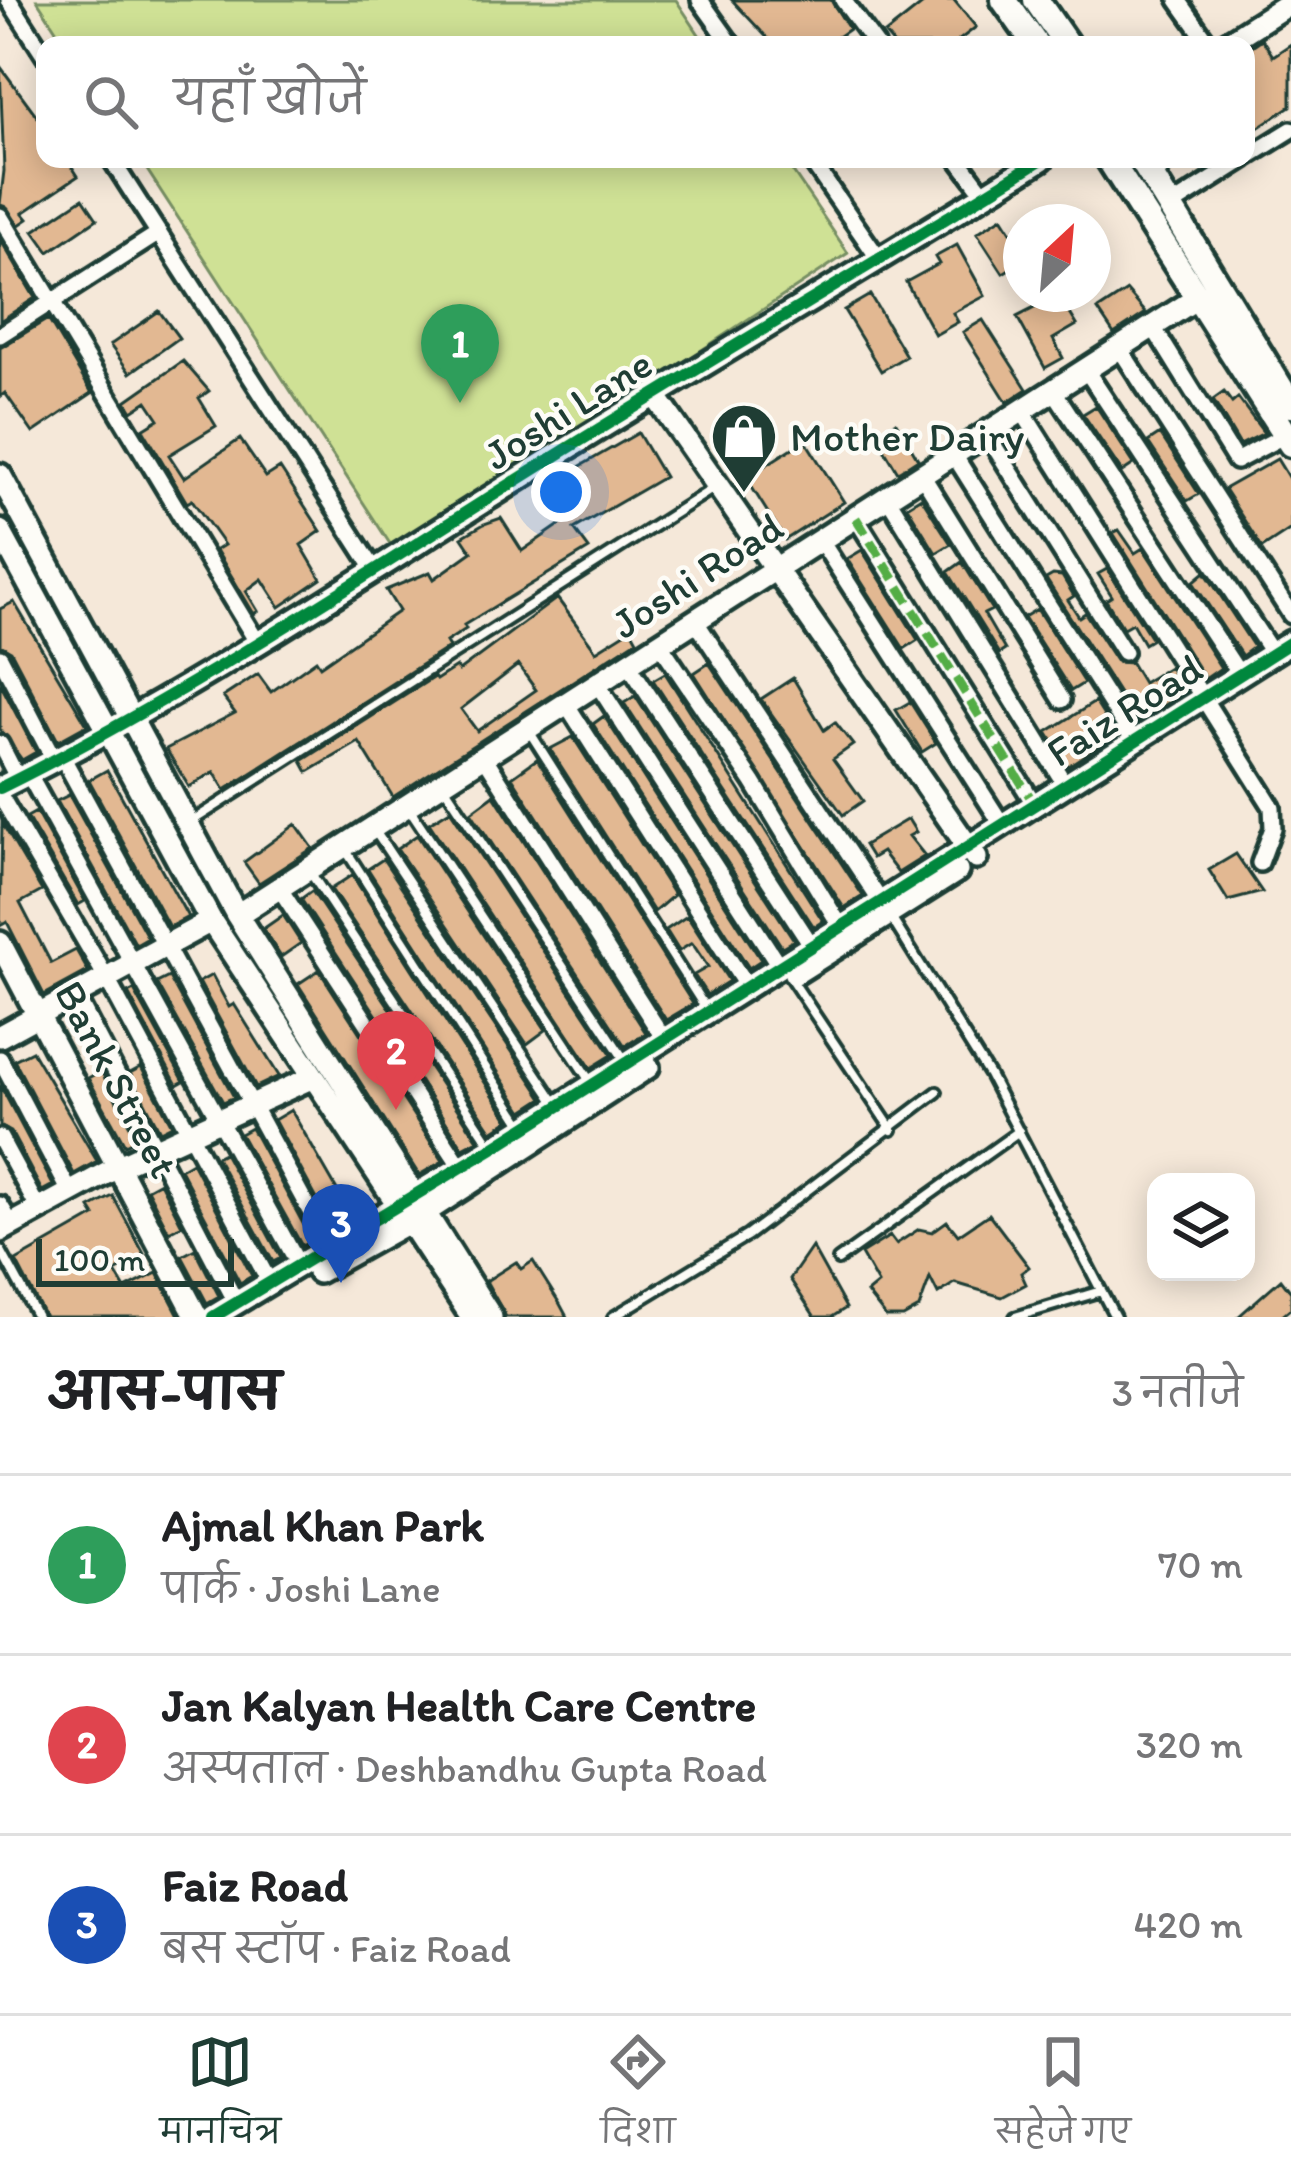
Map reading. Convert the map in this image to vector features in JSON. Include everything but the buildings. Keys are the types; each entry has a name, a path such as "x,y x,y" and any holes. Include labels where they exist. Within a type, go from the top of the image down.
{"main road":[{"path":"1004,0 1030,36"},
{"path":"1036,0 1061,36"},
{"path":"1115,168 1288,440"},
{"path":"1148,170 1291,405"}],"street":[{"path":"9,0 36,42"},
{"path":"700,0 725,36"},
{"path":"843,0 869,36"},
{"path":"1178,0 1204,36"},
{"path":"1238,36 1291,2"},
{"path":"1255,153 1291,130"},
{"path":"117,168 374,569"},
{"path":"816,168 879,259"},
{"path":"965,168 985,195"},
{"name":"Joshi Lane","path":"12,784 132,722 260,645 654,394 1028,168"},
{"path":"1169,207 1231,168"},
{"path":"0,216 260,645"},
{"path":"0,335 159,233"},
{"name":"Joshi Road","path":"237,915 1197,298"},
{"path":"1153,327 1236,461 1288,440"},
{"path":"1120,349 1291,615"},
{"path":"213,1317 238,1310 465,1176 1285,652 1087,370"},
{"path":"1054,391 1240,675"},
{"path":"654,394 721,484 774,571 972,853"},
{"path":"1022,411 1272,807 1273,828 1260,863"},
{"path":"986,434 1124,652"},
{"path":"954,455 1136,742"},
{"path":"0,475 237,915 405,1210 472,1317"},
{"path":"922,476 1062,700"},
{"path":"888,498 1066,786"},
{"path":"856,518 1035,806"},
{"path":"0,531 211,921 311,1078 405,1210 448,1250 490,1317"},
{"path":"821,541 1003,826"},
{"path":"696,622 885,909"},
{"path":"660,644 841,926"},
{"name":"Faiz Road","path":"972,853 1003,826 1136,742 1207,704 1240,675 1285,652"},
{"path":"0,657 170,945 330,1248"},
{"path":"628,665 812,946"},
{"path":"598,685 784,969"},
{"path":"566,705 747,987"},
{"path":"0,744 12,784 107,979 271,1285"},
{"path":"485,758 664,1039"},
{"path":"12,784 136,963 300,1267"},
{"path":"280,889 465,1176"},
{"path":"448,1250 450,1220 465,1176 493,1148 747,987 784,969 841,926 885,909"},
{"path":"0,1036 211,921"},
{"name":"Bank Street","path":"0,943 197,1317"},
{"path":"76,996 238,1310"},
{"path":"0,1059 71,1194"},
{"path":"0,1204 6,1228 121,1166 311,1078"},
{"path":"0,1138 40,1210"},
{"path":"238,1310 330,1248 405,1210"}],"lane":[{"path":"187,824 721,484"},
{"path":"528,730 708,1012"},
{"path":"443,784 627,1063"},
{"path":"409,807 593,1085"},
{"path":"374,829 558,1107"},
{"path":"344,848 524,1128"},
{"path":"309,871 493,1148"},
{"path":"885,909 1018,1131 1114,1317"},
{"path":"784,969 892,1130"},
{"path":"614,1317 748,1235 937,1092"},
{"path":"838,1260 1018,1131"},
{"path":"0,1249 37,1317"},
{"path":"1015,1317 1101,1291"}],"green space":[{"path":"37,0 676,0 700,36 60,36"},
{"path":"146,168 790,168 848,253 396,553"}],"marked path":[{"path":"856,518 1035,805"}],"cycle path":[{"path":"0,788 209,673 1027,168"},
{"path":"213,1317 493,1148 1291,642"}],"place":[{"name":"Ajmal Khan Park","path":"460,403"},
{"name":"Mother Dairy","path":"744,495"},
{"name":"Jan Kalyan Health Care Centre","path":"396,1110"},
{"name":"Faiz Road","path":"341,1283"}]}
